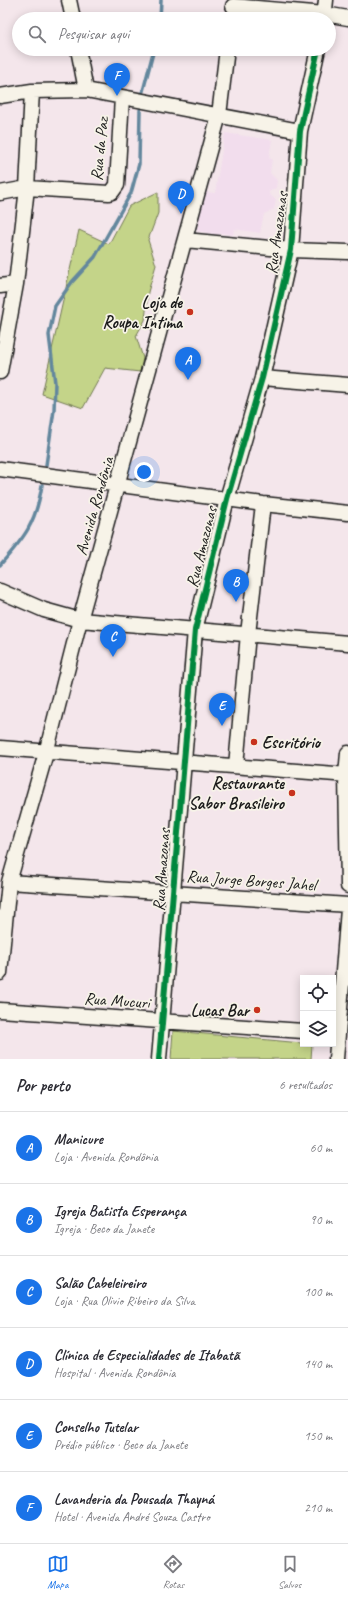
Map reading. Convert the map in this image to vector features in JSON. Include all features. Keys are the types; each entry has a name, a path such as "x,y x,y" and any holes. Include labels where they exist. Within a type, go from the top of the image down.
{"street":[{"path":"69,0 72,12"},
{"path":"233,8 325,11"},
{"path":"336,14 348,18"},
{"path":"79,56 86,90"},
{"name":"Avenida Rondônia","path":"0,973 9,882 46,753 80,620 219,115 227,56"},
{"name":"Rua Amazonas","path":"159,1059 195,630 227,499 262,378 291,250 300,131 316,56"},
{"path":"0,96 32,92 86,90 300,131"},
{"path":"0,372 16,284 27,188 32,92"},
{"name":"Rua da Paz","path":"27,188 112,192 117,185 122,97"},
{"path":"0,193 27,188"},
{"path":"185,240 291,250 348,252"},
{"path":"0,286 16,284"},
{"path":"262,378 348,385"},
{"path":"0,469 263,504 348,513"},
{"path":"236,766 248,634 263,504"},
{"path":"0,591 44,610 80,620 348,644"},
{"path":"0,748 46,753 347,775"},
{"path":"348,753 348,886"},
{"name":"Rua Jorge Borges Jahel","path":"9,882 348,905"},
{"path":"336,1059 348,909"},
{"name":"Rua Mucuri","path":"0,1010 300,1032"}],"shaded area":[{"path":"225,133 272,140 269,158 272,159 270,173 277,180 276,188 269,192 269,194 276,200 274,209 264,214 260,233 234,229 233,235 220,233 220,235 197,231 204,192 215,193"}],"green space":[{"path":"158,192 158,213 148,240 156,265 148,292 145,320 136,336 143,358 140,372 105,368 83,408 42,394 79,230 109,244 129,206"},
{"path":"173,1031 300,1043 300,1047 312,1047 311,1059 171,1059"}],"waterway":[{"path":"160,12 161,0"},
{"path":"143,91 152,56"},
{"path":"46,465 54,410 55,383 49,335 55,306 72,282 95,257 131,193 139,164 140,110"},
{"path":"0,565 23,537 33,520 42,485"}],"cycle path":[{"path":"159,1059 195,630 227,499 262,378 291,250 300,131 316,56"}],"place":[{"name":"Lavanderia da Pousada Thayná","path":"117,96"},
{"name":"Clínica de Especialidades de Itabatã","path":"181,214"},
{"name":"Loja de Roupa Intima","path":"190,312"},
{"name":"Manicure","path":"188,380"},
{"name":"Igreja Batista Esperança","path":"236,602"},
{"name":"Salão Cabeleireiro","path":"113,657"},
{"name":"Conselho Tutelar","path":"222,726"},
{"name":"Escritório","path":"254,742"},
{"name":"Restaurante Sabor Brasileiro","path":"292,793"},
{"name":"Lucas Bar","path":"257,1010"}]}
